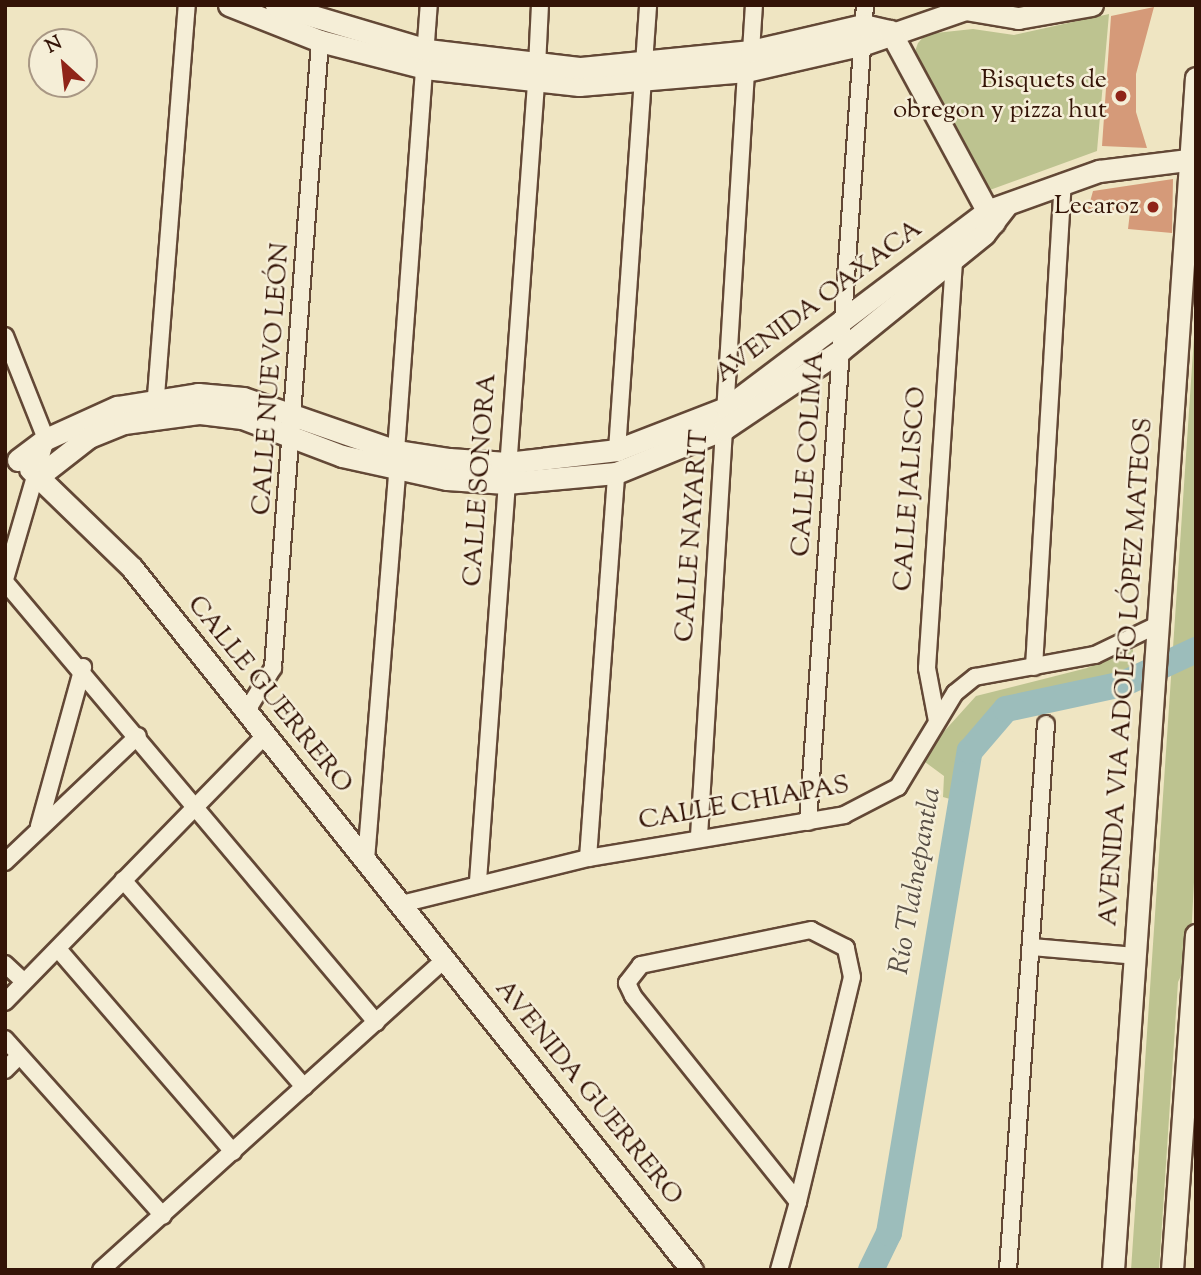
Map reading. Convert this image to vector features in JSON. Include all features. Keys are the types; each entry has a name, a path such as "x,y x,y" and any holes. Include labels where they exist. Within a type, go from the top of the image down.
{"street":[{"path":"156,396 187,5"},
{"path":"229,5 320,23"},
{"path":"276,5 426,59 536,75 642,74 749,61 864,25 890,31 965,7 1018,19 1085,7"},
{"path":"366,860 429,5"},
{"name":"CALLE SONORA","path":"478,881 540,5"},
{"path":"617,450 648,5"},
{"name":"CALLE NAYARIT","path":"699,836 754,5"},
{"name":"CALLE NUEVO LEÓN","path":"246,712 273,668 295,425 320,23"},
{"name":"CALLE COLIMA","path":"808,822 864,25"},
{"path":"890,31 996,213"},
{"name":"AVENIDA VIA ADOLFO LÓPEZ MATEOS","path":"1113,1270 1136,956 1149,690 1191,245 1196,78"},
{"name":"AVENIDA OAXACA","path":"506,473 617,450 725,418 843,326 996,213 1063,183 1193,159"},
{"path":"1034,667 1063,183"},
{"name":"AVENIDA OAXACA","path":"12,456 46,439 156,396 243,398 295,425 396,461 506,473 616,473 725,418 841,350 954,258 996,213"},
{"name":"CALLE JALISCO","path":"937,722 927,668 954,258"},
{"path":"5,336 46,439 39,476 5,581 83,667 191,808 376,1022"},
{"name":"AVENIDA OAXACA","path":"39,476 89,437 156,416 242,418 295,425"},
{"name":"CALLE GUERRERO","path":"12,456 39,476 132,568 445,959"},
{"path":"588,858 616,473"},
{"name":"CALLE CHIAPAS","path":"401,904 478,881 588,858 699,836 844,816 898,787 937,722 975,677 1095,655 1155,626"},
{"path":"39,826 83,667"},
{"path":"1008,1270 1046,723"},
{"path":"5,862 39,826 138,736"},
{"path":"5,1002 191,808 265,736"},
{"path":"123,880 304,1087"},
{"path":"779,1270 798,1202 852,977 846,948 811,930 641,965 628,983 633,996 798,1202"},
{"path":"1172,1270 1196,935"},
{"path":"1031,947 1136,956"},
{"path":"58,949 233,1152"},
{"path":"101,1270 445,959"},
{"name":"AVENIDA GUERRERO","path":"445,959 687,1268"},
{"path":"5,964 24,982"},
{"path":"5,1039 18,1057 163,1216"},
{"path":"5,1070 18,1057"}],"green space":[{"path":"1109,14 1097,151 976,195 914,54 918,43 926,34 973,29 1014,35"},
{"path":"1196,307 1196,845 1190,957 1178,982 1159,1270 1131,1270"},
{"path":"1133,649 1133,669 1124,674 997,704 967,739 950,799 943,797 944,776 925,762 930,747 976,696 1087,668"}],"building":[{"path":"1154,7 1136,74 1136,112 1147,148 1102,146 1111,16"},
{"name":"Lecaroz","path":"1173,179 1172,233 1128,229 1130,212 1088,209 1093,191"}],"waterway":[{"name":"Río Tlalnepantla","path":"871,1270 889,1233 970,751 1006,709 1123,684 1196,650"}],"place":[{"name":"Bisquets de obregon y pizza hut","path":"1121,96"},
{"name":"Lecaroz","path":"1153,207"}]}
